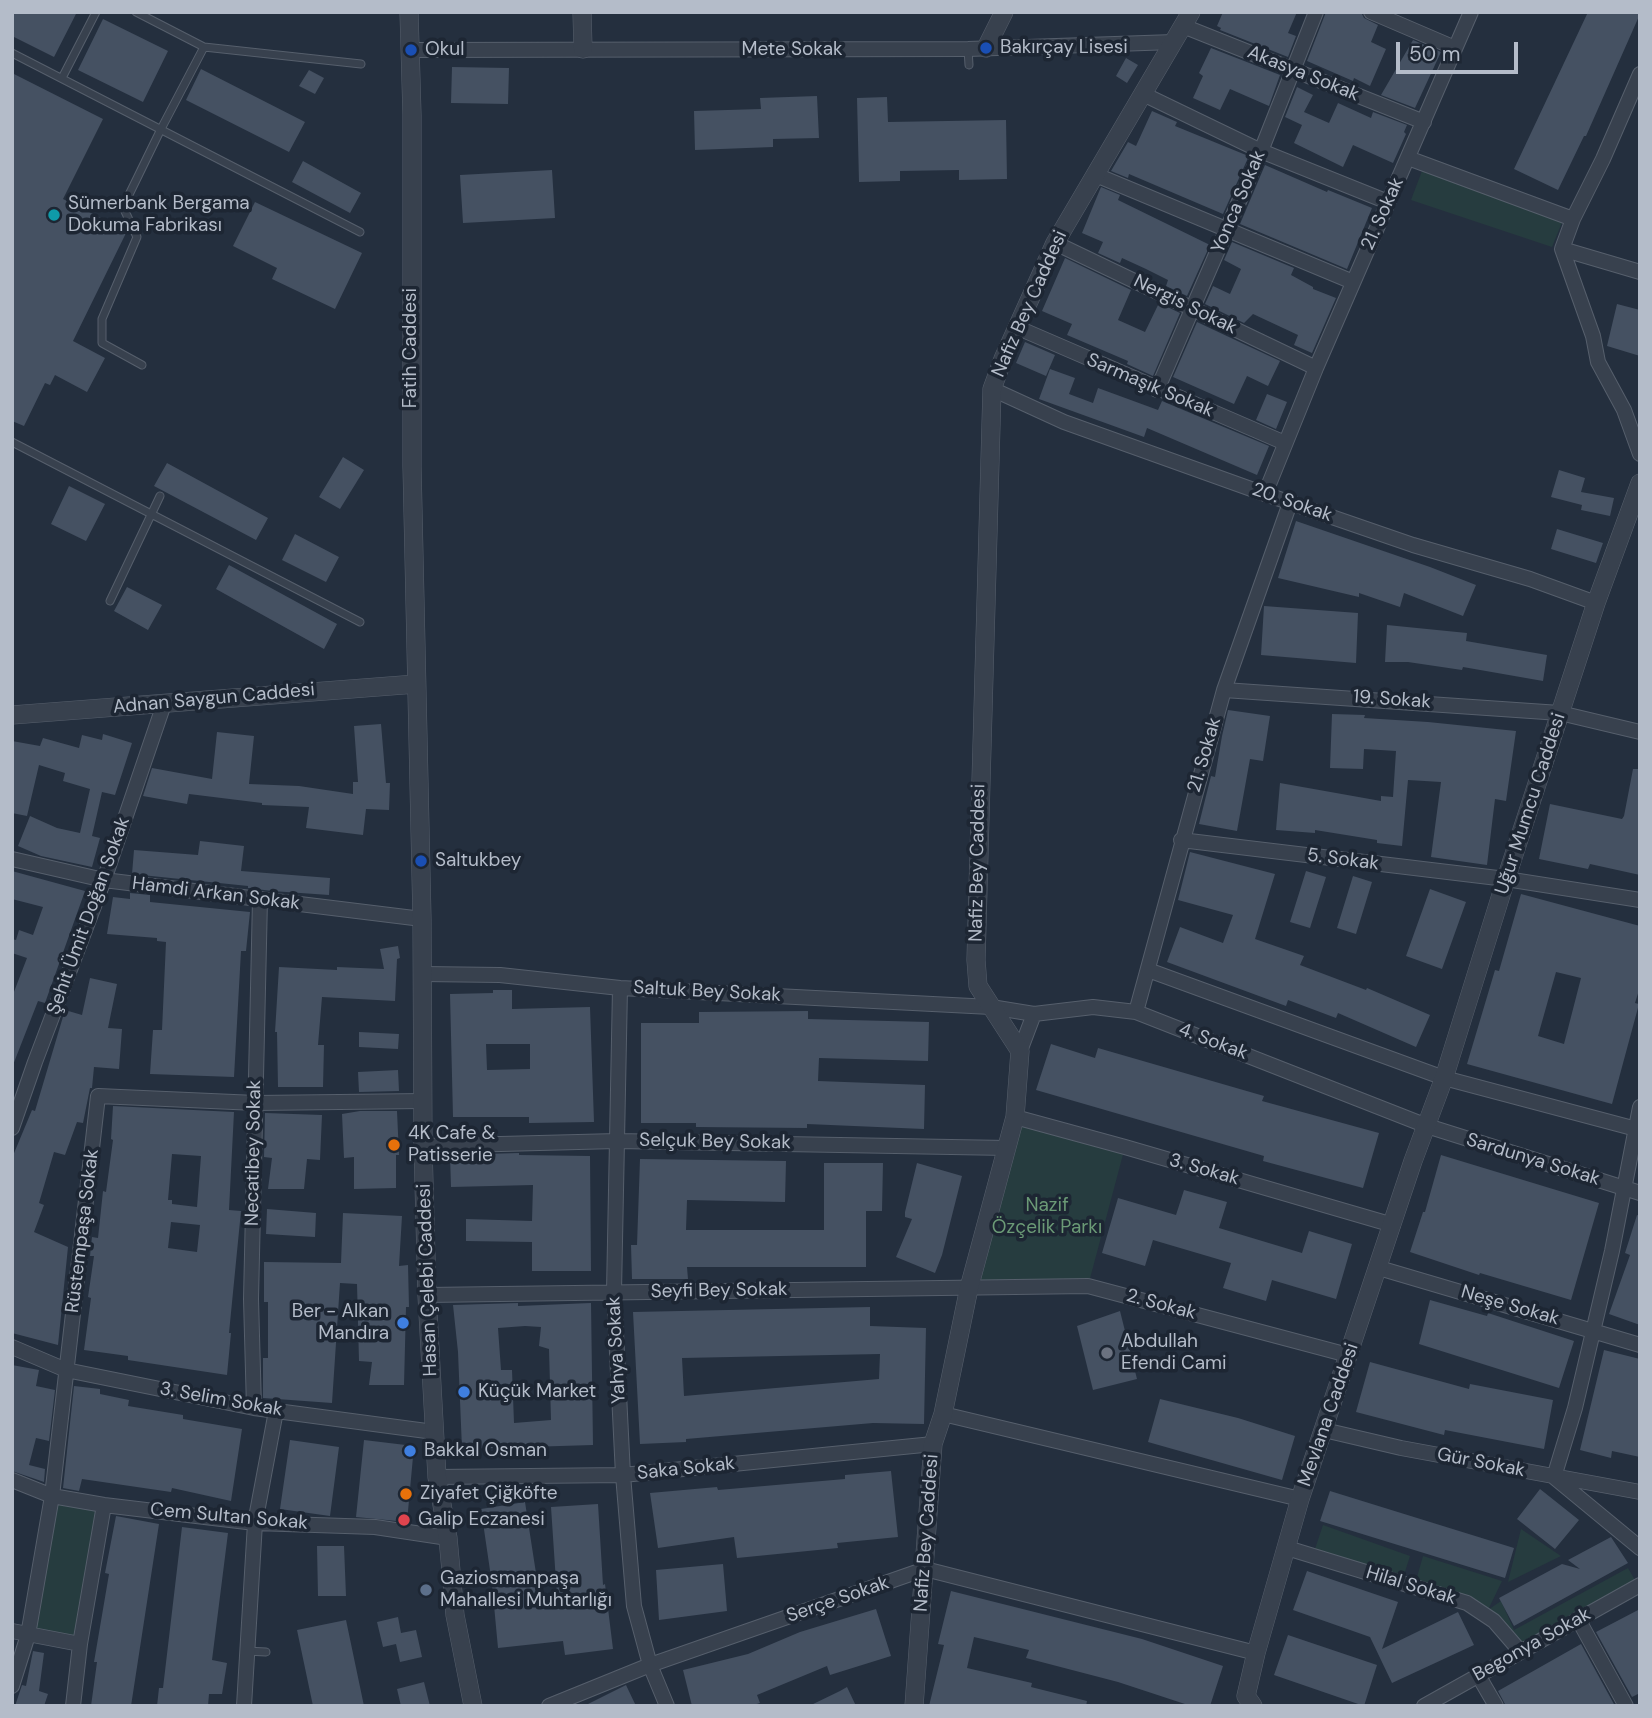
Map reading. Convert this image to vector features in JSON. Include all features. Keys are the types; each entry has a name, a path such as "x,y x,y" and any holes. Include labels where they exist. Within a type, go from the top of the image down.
{"street":[{"name":"Fatih Caddesi","path":"409,12 416,684"},
{"path":"582,12 583,49"},
{"path":"977,48 1004,12"},
{"name":"Yonca Sokak","path":"1157,390 1261,151 1316,12"},
{"path":"1371,12 1455,48"},
{"name":"21. Sokak","path":"1265,494 1315,368 1471,12"},
{"name":"Akasya Sokak","path":"1187,19 1293,70 1423,122"},
{"name":"Nafiz Bey Caddesi","path":"914,1706 933,1444 943,1414 969,1288 1015,1117 1020,1051 978,986 976,960 992,389 1016,327 1055,243 1187,19"},
{"name":"Mete Sokak","path":"411,50 977,48 1174,42"},
{"path":"1640,74 1573,219 1562,249 1593,336 1598,362 1624,410 1640,454"},
{"path":"1143,94 1261,151 1388,202"},
{"path":"1408,158 1573,219"},
{"path":"1097,175 1353,282"},
{"name":"Nergis Sokak","path":"1055,243 1315,368"},
{"path":"1562,249 1640,272"},
{"name":"Sarmaşık Sokak","path":"1016,327 1285,443"},
{"name":"20. Sokak","path":"992,389 1064,422 1290,503 1413,545 1530,579 1596,603"},
{"name":"Uğur Mumcu Caddesi","path":"1427,1126 1596,603 1640,483"},
{"name":"21. Sokak","path":"1136,1012 1224,690 1290,503"},
{"name":"Adnan Saygun Caddesi","path":"12,715 416,684"},
{"name":"Hasan Çelebi Caddesi","path":"416,684 423,975 423,1146 434,1432 437,1477 448,1538 455,1615 473,1706"},
{"name":"19. Sokak","path":"1224,690 1461,704 1560,713 1640,732"},
{"name":"Şehit Ümit Doğan Sokak","path":"12,1128 104,880 164,704"},
{"name":"5. Sokak","path":"1181,840 1506,879 1640,900"},
{"name":"Hamdi Arkan Sokak","path":"12,859 104,880 422,919"},
{"name":"Necatibey Sokak","path":"254,1408 251,1299 260,899"},
{"path":"1148,970 1444,1078 1638,1129"},
{"name":"Saltuk Bey Sokak","path":"423,975 500,975 620,988 991,1007"},
{"name":"Yahya Sokak","path":"620,988 614,1292 623,1475 634,1606 650,1665 667,1706"},
{"name":"4. Sokak","path":"991,1007 1034,1014 1093,1007 1136,1012 1427,1126"},
{"path":"1020,1051 1034,1014"},
{"name":"Rüstempaşa Sokak","path":"12,1686 28,1635 52,1496 98,1096 256,1103 423,1101"},
{"path":"1640,1107 1638,1129 1612,1251 1575,1408 1554,1477 1640,1548"},
{"name":"3. Sokak","path":"1015,1117 1393,1225"},
{"name":"Sardunya Sokak","path":"1427,1126 1640,1193"},
{"name":"Mevlana Caddesi","path":"1253,1706 1246,1696 1300,1499 1427,1126"},
{"name":"Selçuk Bey Sokak","path":"423,1146 617,1140 1007,1148"},
{"name":"Neşe Sokak","path":"1379,1268 1640,1345"},
{"name":"2. Sokak","path":"969,1288 1088,1286 1348,1355"},
{"name":"Seyfi Bey Sokak","path":"427,1295 969,1288"},
{"name":"3. Selim Sokak","path":"12,1347 66,1370 254,1408 434,1432"},
{"path":"244,1706 255,1523 276,1411"},
{"path":"943,1414 1300,1499"},
{"name":"Gür Sokak","path":"1324,1430 1401,1448 1640,1492"},
{"name":"Saka Sokak","path":"437,1477 623,1475 933,1444"},
{"name":"Cem Sultan Sokak","path":"12,1480 52,1496 104,1505 255,1523 375,1527 448,1538"},
{"path":"73,1706 80,1644 104,1505"},
{"name":"Hilal Sokak","path":"1287,1548 1467,1603 1494,1621 1520,1651"},
{"path":"925,1569 1256,1653"},
{"name":"Serçe Sokak","path":"549,1706 650,1665 925,1569"},
{"name":"Begonya Sokak","path":"1424,1706 1640,1585"},
{"path":"1578,1619 1626,1706"},
{"path":"12,1631 80,1644"},
{"path":"1478,1675 1496,1706"}],"lane":[{"path":"62,78 96,12"},
{"path":"136,12 204,47 361,64"},
{"path":"142,365 102,343 102,319 137,237 123,207 204,47"},
{"path":"969,65 977,48"},
{"path":"12,53 360,232"},
{"path":"12,442 360,622"},
{"path":"110,601 160,496"},
{"path":"246,1651 266,1652"}],"green space":[{"path":"1422,171 1563,220 1552,247 1411,200"},
{"name":"Nazif Özçelik Parkı","path":"1015,1117 1125,1147 1088,1286 969,1288"},
{"path":"52,1496 104,1505 80,1644 28,1635"},
{"path":"1323,1525 1410,1556 1403,1578 1314,1552"},
{"path":"1521,1529 1561,1556 1508,1582"},
{"path":"1423,1556 1502,1581 1488,1610 1501,1601 1514,1630 1628,1568 1636,1582 1521,1645 1487,1611 1415,1584"}],"building":[{"path":"12,12 77,12 54,57 12,36"},
{"path":"1223,12 1297,12 1288,33 1296,36 1288,57 1220,30 1217,26"},
{"path":"1326,12 1361,12 1364,18 1378,25 1371,42 1386,49 1370,86 1307,61"},
{"path":"1588,12 1640,14 1586,136 1558,190 1514,169"},
{"path":"103,19 168,51 143,102 78,70"},
{"path":"1413,40 1441,52 1415,108 1381,95"},
{"path":"1211,48 1280,75 1269,106 1230,89 1220,110 1193,98 1203,76 1199,73"},
{"path":"1126,58 1138,65 1127,83 1116,76"},
{"path":"452,67 509,68 508,104 451,103"},
{"path":"201,69 305,122 289,152 186,100"},
{"path":"309,70 324,78 315,94 299,86"},
{"name":"Sümerbank Bergama Dokuma Fabrikası","path":"12,73 103,119 63,199 127,231 73,341 105,358 87,392 55,375 50,385 45,383 24,426 12,421"},
{"path":"1297,87 1313,95 1304,112 1329,123 1338,103 1371,118 1373,112 1407,125 1404,132 1406,134 1393,163 1353,145 1343,167 1294,143 1302,125 1285,117"},
{"path":"817,96 819,138 773,139 773,147 695,150 694,111 761,109 760,98"},
{"path":"887,97 888,122 1006,120 1007,179 959,180 959,170 900,171 900,181 859,182 857,98"},
{"path":"1152,111 1177,122 1175,126 1246,155 1248,158 1223,214 1129,174 1128,178 1111,171 1128,142 1136,146"},
{"path":"303,161 361,193 350,213 292,182"},
{"path":"1265,165 1372,208 1347,269 1240,224"},
{"path":"552,170 555,218 463,223 460,175"},
{"path":"1101,187 1120,195 1118,200 1210,245 1187,296 1166,286 1168,280 1146,269 1122,258 1120,263 1098,253 1103,242 1082,233"},
{"path":"255,202 362,253 335,309 272,279 277,268 233,246"},
{"path":"1232,242 1294,268 1291,275 1313,289 1336,298 1312,353 1294,345 1298,335 1253,314 1244,323 1205,304 1213,286 1230,294 1241,269 1224,260"},
{"path":"1065,258 1131,290 1118,320 1145,332 1159,303 1180,313 1153,376 1127,364 1128,361 1067,335 1072,324 1042,311"},
{"path":"1617,304 1640,310 1640,356 1607,346"},
{"path":"1197,322 1280,361 1268,386 1247,376 1234,404 1173,377"},
{"path":"1025,342 1055,355 1046,376 1016,363"},
{"path":"1050,369 1075,378 1069,394 1093,403 1098,388 1158,410 1162,401 1269,446 1257,475 1147,428 1144,437 1039,399"},
{"path":"1267,394 1287,402 1276,429 1256,420"},
{"path":"343,457 364,470 340,509 319,497"},
{"path":"167,463 268,518 256,540 154,486"},
{"path":"1559,470 1585,478 1581,492 1614,498 1610,516 1581,510 1582,505 1551,497"},
{"path":"69,486 105,504 86,541 51,524"},
{"path":"1296,521 1476,585 1463,616 1404,593 1400,607 1359,593 1359,597 1278,578"},
{"path":"1557,529 1603,543 1596,563 1551,549"},
{"path":"295,534 339,557 326,582 282,560"},
{"path":"229,565 337,624 324,649 216,589"},
{"path":"127,587 162,605 148,630 114,611"},
{"path":"1264,606 1358,613 1356,663 1261,655"},
{"path":"1387,625 1467,633 1466,641 1547,655 1543,681 1463,667 1462,670 1408,662 1385,662"},
{"path":"1228,710 1270,716 1263,761 1250,759 1237,831 1199,824 1211,776 1215,777"},
{"path":"1332,714 1516,731 1506,801 1495,799 1487,865 1431,857 1441,782 1408,780 1402,846 1315,830 1315,833 1276,830 1280,783 1381,801 1381,796 1393,797 1396,751 1364,749 1363,769 1330,768"},
{"path":"381,724 386,783 390,783 389,810 366,809 363,835 306,828 309,807 262,805 189,794 187,804 143,796 152,768 212,779 217,732 254,736 249,784 299,786 353,794 353,782 358,782 354,726"},
{"path":"103,734 132,743 115,795 102,792 92,836 100,838 92,867 41,856 18,846 30,816 57,828 80,833 90,789 63,781 65,773 39,765 27,816 12,813 12,741 40,746 43,738 79,748 82,735 102,740"},
{"path":"1633,769 1640,769 1640,875 1590,864 1588,869 1539,859 1550,804 1622,819"},
{"path":"200,841 244,846 241,871 330,878 329,895 132,874 134,850 198,855"},
{"path":"1190,852 1275,874 1255,939 1304,956 1300,965 1366,990 1367,988 1430,1015 1416,1047 1338,1013 1336,1018 1288,1000 1286,1006 1167,962 1180,927 1223,943 1233,915 1178,900"},
{"path":"12,871 85,891 45,1003 38,1001 13,1065 12,997 27,958 12,953 12,939 16,940 19,930 33,935 43,907 12,899"},
{"path":"1306,871 1326,877 1310,928 1290,922"},
{"path":"1353,876 1372,882 1356,934 1337,928"},
{"path":"1430,889 1466,902 1442,969 1406,956"},
{"path":"130,893 150,895 150,902 250,912 246,951 241,951 234,1077 150,1074 153,1030 162,1030 166,942 157,941 157,938 107,934 113,897 130,899"},
{"path":"1521,894 1640,926 1640,987 1635,1003 1639,1004 1612,1104 1467,1064 1495,970 1499,971","holes":["1556,972 1581,978 1564,1044 1538,1036"]},
{"path":"398,946 400,958 397,959 395,1001 322,997 318,1045 324,1045 323,1087 278,1087 275,1032 279,967 384,969 380,949"},
{"path":"90,978 117,984 108,1028 122,1029 119,1069 94,1067 83,1123 77,1122 65,1155 54,1152 39,1203 44,1205 34,1232 68,1247 58,1345 12,1333 12,1158 32,1110 35,1111 65,1010 82,1015"},
{"path":"493,990 512,990 512,1009 590,1007 594,1122 529,1123 529,1117 453,1117 450,994 493,993","holes":["486,1044 530,1044 530,1069 487,1070"]},
{"path":"808,1011 808,1019 929,1022 928,1061 819,1058 818,1081 925,1085 924,1129 807,1124 807,1128 696,1127 696,1123 641,1123 641,1023 699,1023 699,1012"},
{"path":"359,1032 399,1034 398,1049 359,1047"},
{"path":"1051,1044 1095,1058 1098,1048 1264,1096 1262,1101 1379,1133 1363,1188 1263,1161 1264,1156 1036,1090"},
{"path":"398,1070 399,1091 359,1092 358,1072"},
{"path":"113,1106 234,1112 229,1210 241,1211 227,1375 128,1360 128,1356 84,1350 94,1256 90,1256 92,1237 98,1238 103,1191 106,1192 113,1140","holes":["172,1154 201,1156 197,1207 172,1204 172,1200 168,1200","171,1222 200,1225 197,1252 168,1248"]},
{"path":"397,1111 399,1155 396,1155 396,1188 354,1189 354,1157 344,1158 342,1114"},
{"path":"265,1113 322,1115 320,1160 307,1159 304,1189 268,1189 272,1158 264,1157"},
{"path":"519,1153 590,1156 591,1271 532,1271 532,1242 466,1241 466,1219 532,1221 533,1185 451,1187 450,1155"},
{"path":"1441,1155 1599,1203 1571,1300 1480,1273 1479,1275 1410,1252 1425,1212"},
{"path":"640,1159 786,1161 785,1202 687,1200 686,1230 824,1230 824,1163 883,1163 882,1211 866,1211 866,1267 687,1267 688,1279 632,1279 631,1245 637,1245"},
{"path":"917,1163 962,1176 935,1273 896,1257 912,1219 905,1217 905,1212"},
{"path":"1184,1190 1227,1202 1219,1228 1302,1253 1309,1231 1352,1244 1336,1299 1272,1280 1266,1301 1223,1288 1231,1263 1153,1240 1145,1266 1102,1253 1118,1198 1176,1215"},
{"path":"267,1209 316,1213 315,1237 266,1234"},
{"path":"343,1213 402,1216 399,1266 408,1265 409,1307 406,1307 404,1385 369,1385 372,1362 359,1361 357,1284 340,1283 332,1403 263,1398 263,1358 268,1358 268,1302 264,1302 264,1262 341,1263"},
{"path":"1637,1215 1640,1216 1640,1325 1609,1314 1630,1255 1625,1253"},
{"path":"1430,1300 1487,1316 1488,1313 1574,1341 1559,1388 1419,1344"},
{"path":"591,1303 593,1445 462,1449 453,1305","holes":["541,1327 539,1346 549,1349 551,1420 514,1423 512,1370 501,1370 498,1328"]},
{"path":"870,1307 870,1326 926,1328 924,1424 873,1423 686,1439 686,1442 640,1444 633,1312","holes":["880,1354 879,1379 684,1396 682,1358"]},
{"name":"Abdullah Efendi Cami","path":"1120,1311 1137,1379 1093,1390 1077,1326"},
{"path":"1604,1350 1640,1359 1640,1457 1612,1451 1611,1458 1580,1450"},
{"path":"1370,1362 1469,1389 1470,1384 1553,1400 1544,1449 1445,1430 1444,1435 1356,1412"},
{"path":"12,1365 39,1370 36,1386 55,1390 49,1441 36,1438 29,1465 45,1469 44,1482 12,1471"},
{"path":"74,1386 100,1389 100,1394 129,1400 128,1406 242,1429 231,1501 172,1488 171,1492 82,1479 79,1491 63,1488"},
{"path":"1160,1399 1238,1418 1295,1436 1282,1480 1148,1442"},
{"path":"290,1440 339,1447 330,1516 280,1509"},
{"path":"364,1440 414,1446 407,1522 356,1517"},
{"path":"891,1471 898,1537 837,1543 838,1548 737,1558 734,1537 658,1548 650,1493 845,1479 845,1475"},
{"path":"1540,1489 1579,1520 1555,1549 1517,1519"},
{"path":"1330,1491 1514,1548 1505,1578 1320,1521"},
{"path":"525,1502 540,1599 557,1597 551,1507 598,1504 603,1585 605,1584 613,1649 565,1655 563,1641 498,1648 481,1509"},
{"path":"116,1516 159,1524 131,1706 91,1706 97,1662 94,1662 109,1574 105,1573"},
{"path":"182,1527 228,1533 212,1660 227,1663 222,1694 209,1694 208,1706 157,1706 159,1688 163,1688"},
{"path":"1611,1537 1628,1563 1514,1626 1499,1598 1562,1564 1580,1569 1568,1560"},
{"path":"317,1546 344,1546 346,1596 318,1596"},
{"path":"723,1564 727,1611 659,1620 656,1570"},
{"path":"1307,1571 1398,1602 1382,1649 1458,1612 1474,1645 1392,1683 1370,1637 1293,1610"},
{"path":"951,1591 1142,1639 1223,1666 1210,1706 1191,1706 1118,1682 1026,1658 1029,1650 974,1637 967,1668 1032,1683 1031,1687 1087,1701 1086,1706 929,1706 944,1645 938,1644"},
{"path":"876,1609 891,1656 830,1675 827,1666 757,1695 760,1703 750,1706 692,1706 683,1670 748,1654 800,1632"},
{"path":"1640,1609 1640,1693 1632,1697 1596,1632"},
{"path":"398,1617 401,1633 416,1630 422,1657 400,1662 396,1644 383,1647 377,1622"},
{"path":"346,1620 364,1706 313,1706 297,1630"},
{"path":"1288,1635 1377,1665 1364,1706 1274,1675"},
{"path":"1581,1644 1615,1706 1506,1706 1498,1691"},
{"path":"33,1651 44,1653 39,1691 48,1694 44,1706 15,1706 22,1685 26,1686"},
{"path":"424,1682 430,1706 401,1706 397,1689"},
{"path":"626,1685 636,1706 584,1706"},
{"path":"847,1687 856,1706 809,1706 840,1691"}],"place":[{"name":"Bakırçay Lisesi","path":"986,48"},
{"name":"Okul","path":"411,50"},
{"name":"Sümerbank Bergama Dokuma Fabrikası","path":"54,215"},
{"name":"Saltukbey","path":"421,861"},
{"name":"4K Cafe & Patisserie","path":"394,1145"},
{"name":"Ber - Alkan Mandıra","path":"403,1323"},
{"name":"Abdullah Efendi Cami","path":"1107,1353"},
{"name":"Küçük Market","path":"464,1392"},
{"name":"Bakkal Osman","path":"410,1451"},
{"name":"Ziyafet Çiğköfte","path":"406,1494"},
{"name":"Galip Eczanesi","path":"404,1520"},
{"name":"Gaziosmanpaşa Mahallesi Muhtarlığı","path":"426,1590"}]}
